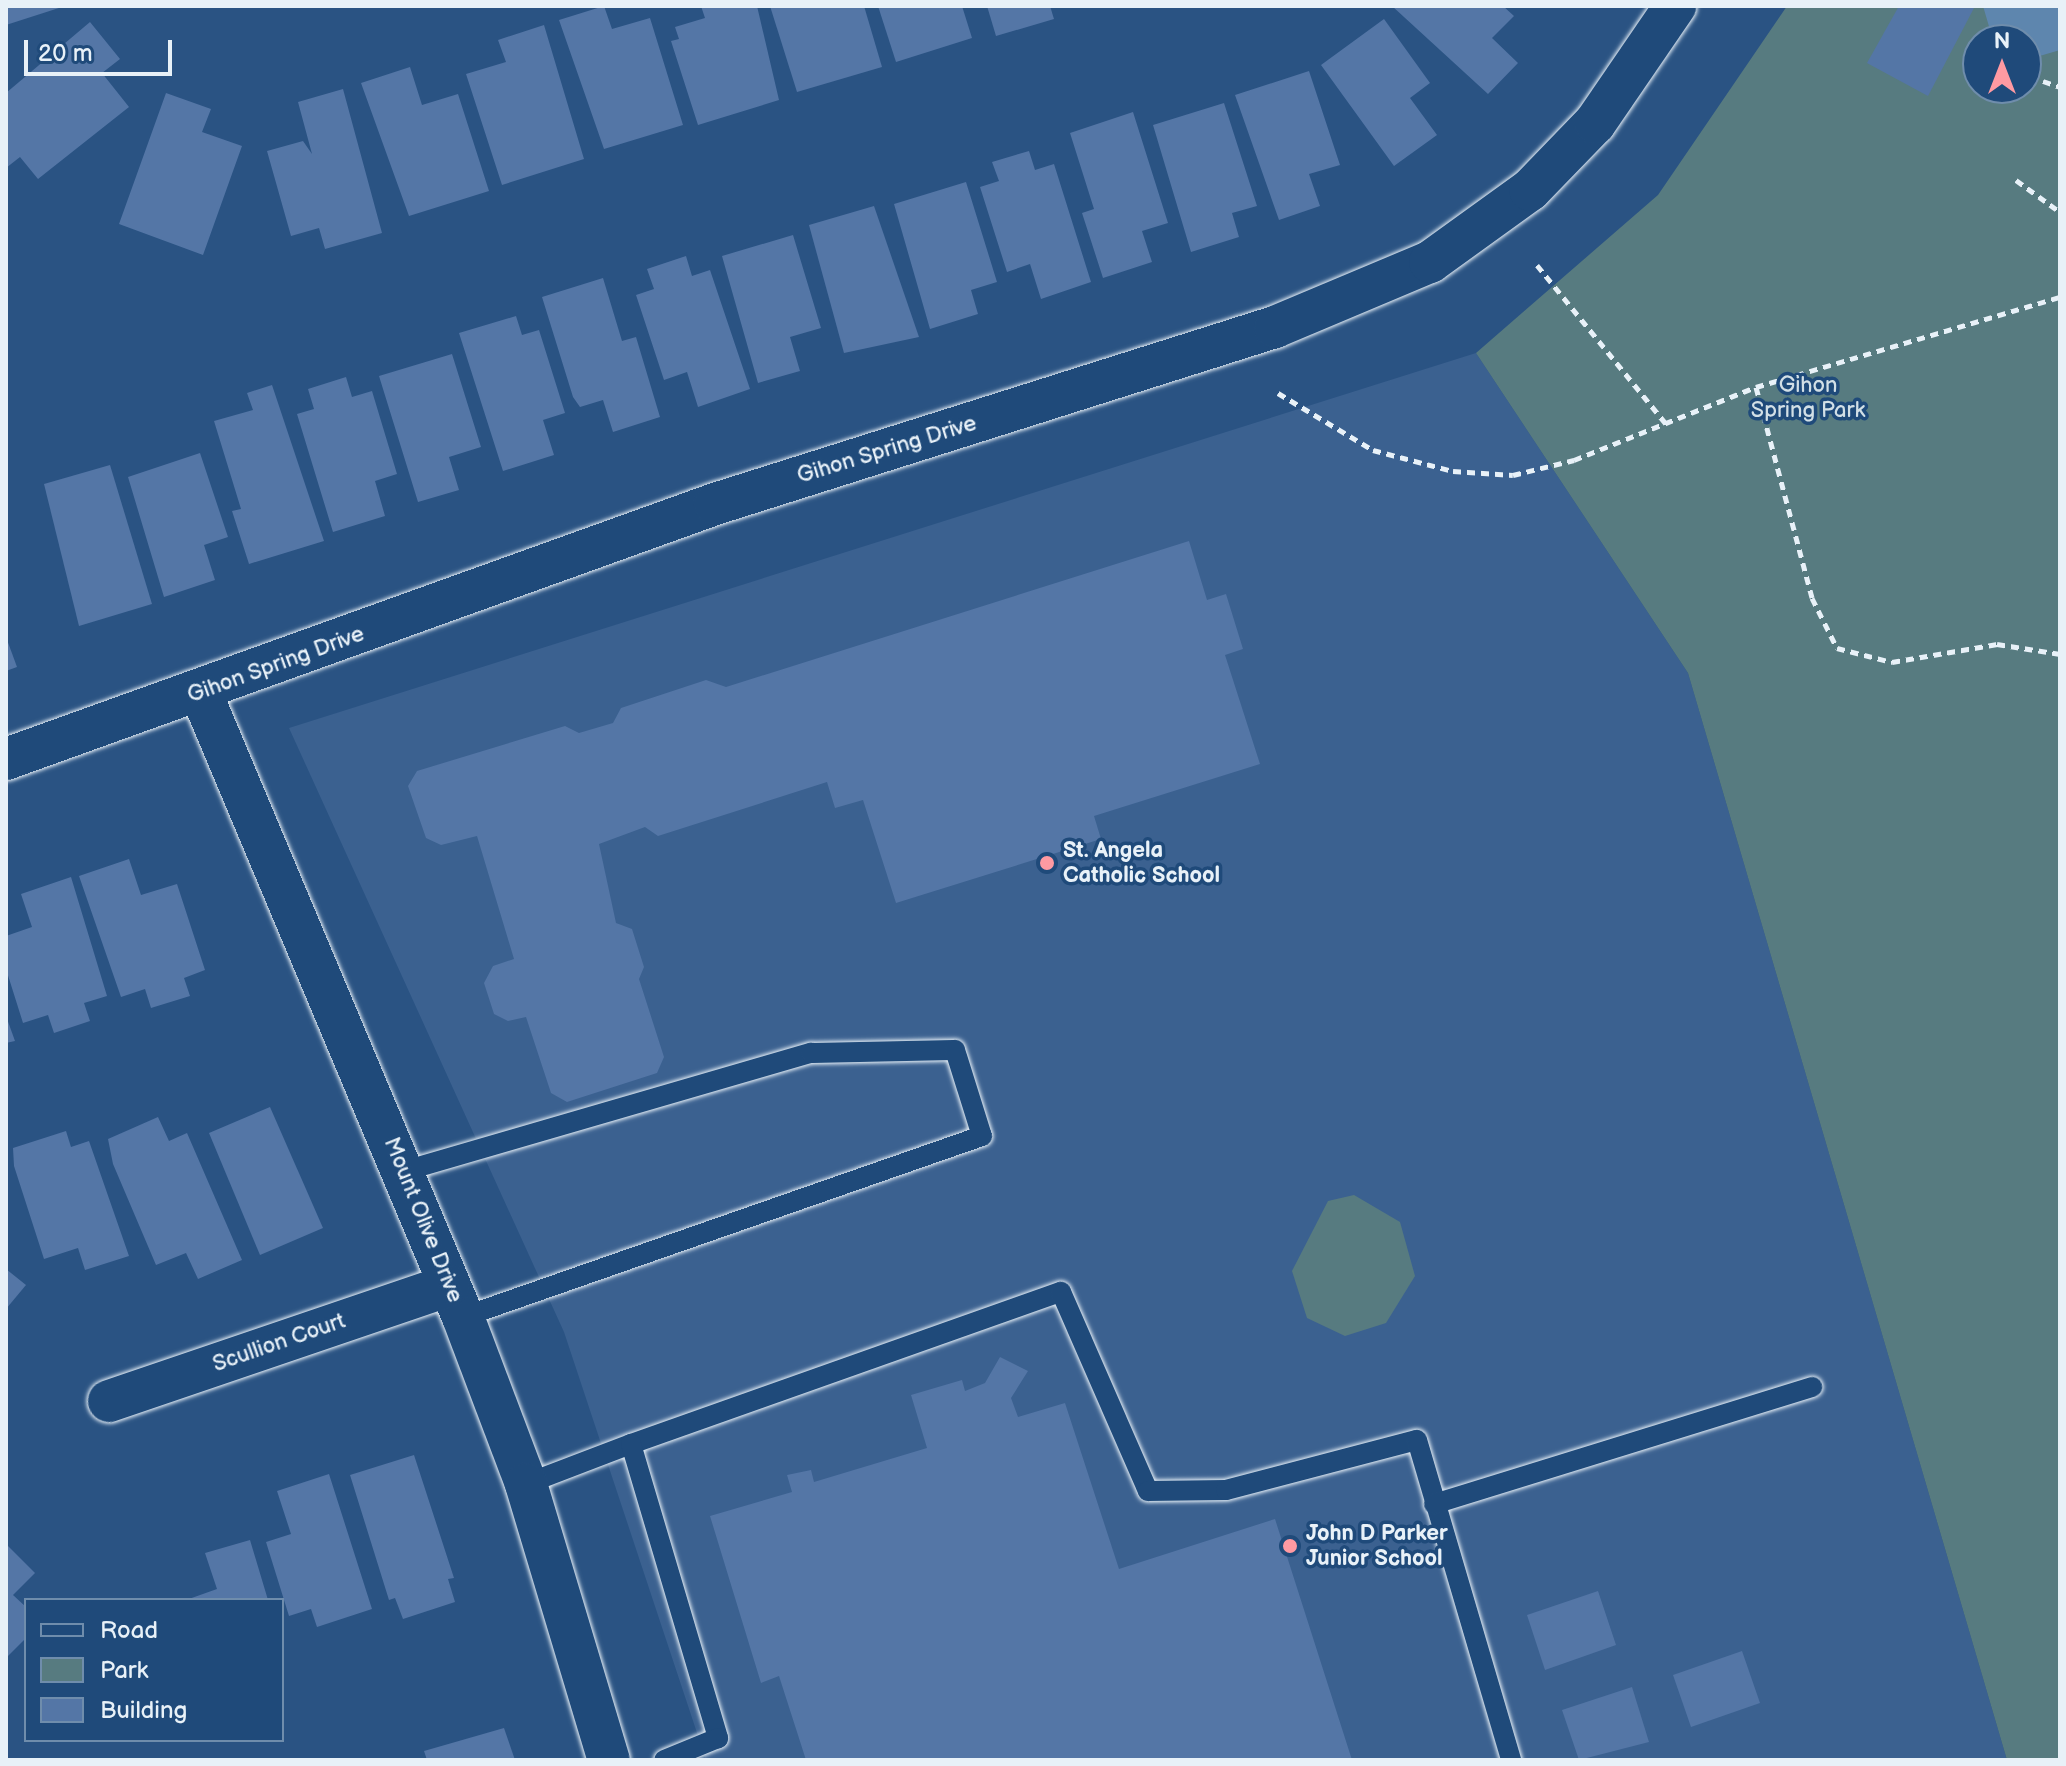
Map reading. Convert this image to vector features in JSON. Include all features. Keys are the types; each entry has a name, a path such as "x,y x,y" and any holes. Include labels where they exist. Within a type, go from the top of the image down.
{"street":[{"name":"Gihon Spring Drive","path":"6,759 201,693 715,504 1275,327 1430,262 1530,190 1595,123 1675,6"},
{"name":"Mount Olive Drive","path":"201,693 404,1171 526,1484 609,1760"},
{"name":"Scullion Court","path":"109,1401 456,1301"}],"lane":[{"path":"404,1171 811,1053 955,1050 982,1136 456,1301"},
{"path":"526,1484 1061,1292 1148,1491 1226,1490 1417,1440 1511,1760"},
{"path":"1434,1504 1812,1387"},
{"path":"631,1444 718,1738 664,1760"}],"path":[{"path":"2043,81 2060,87"},
{"path":"2016,180 2060,212"},
{"path":"1537,265 1667,425"},
{"path":"1278,393 1373,450 1453,471 1513,475 1667,425 1756,387 2060,297"},
{"path":"1756,387 1812,598 1837,648 1892,662 1997,644 2060,654"}],"shaded area":[{"path":"1983,6 2060,6 2060,50 2042,55 2042,24 1988,24"},
{"path":"1476,353 1688,673 2007,1760 706,1760 564,1332 289,728"}],"green space":[{"name":"Gihon Spring Park","path":"1787,6 2060,6 2060,1760 2007,1760 1688,673 1476,353 1658,195"},
{"path":"1354,1195 1400,1222 1415,1276 1386,1323 1345,1336 1307,1318 1292,1271 1328,1201"}],"building":[{"path":"6,6 62,6 62,7 6,25"},
{"path":"604,6 612,29 650,18 683,125 604,149 559,20"},
{"path":"701,6 757,6 779,100 698,125 671,41 679,39 675,27 705,18"},
{"path":"770,6 864,6 882,67 797,92"},
{"path":"878,6 962,6 972,38 896,62"},
{"path":"987,6 1050,6 1054,19 996,36"},
{"path":"1392,6 1503,6 1514,16 1492,38 1518,63 1488,94"},
{"path":"1899,6 1975,6 1966,24 1962,24 1962,31 1928,96 1867,63"},
{"path":"1384,19 1430,83 1410,98 1437,135 1394,166 1321,65"},
{"path":"90,22 120,59 102,73 129,107 38,179 20,157 6,168 6,93"},
{"path":"544,25 584,159 502,185 466,74 506,62 498,40"},
{"path":"410,67 422,105 458,94 489,191 409,216 361,83"},
{"path":"1309,71 1340,165 1309,174 1320,206 1279,220 1235,95"},
{"path":"343,89 382,233 325,249 319,228 291,236 267,151 303,141 312,154 298,102"},
{"path":"166,93 211,109 202,132 242,146 203,255 119,224"},
{"path":"1224,103 1257,206 1232,213 1239,237 1191,252 1153,125"},
{"path":"1133,112 1168,223 1142,231 1152,262 1103,278 1082,213 1094,209 1070,133"},
{"path":"1029,151 1035,170 1054,164 1091,282 1041,299 1030,264 1007,272 980,187 999,181 992,162"},
{"path":"966,182 997,282 971,290 978,314 930,329 894,204"},
{"path":"874,206 919,337 844,353 809,225"},
{"path":"793,235 821,328 790,337 800,371 758,383 722,256"},
{"path":"686,256 692,276 710,270 750,389 698,407 687,372 664,380 636,295 654,289 647,269"},
{"path":"603,278 622,341 636,337 660,417 613,432 603,400 580,407 573,397 542,297"},
{"path":"516,316 522,335 539,330 565,413 543,420 554,455 503,471 459,333"},
{"path":"452,354 481,447 449,457 459,490 418,502 379,376"},
{"path":"346,377 352,397 372,391 397,474 375,481 385,516 333,532 297,414 314,409 308,389"},
{"path":"272,385 324,541 249,564 232,511 241,509 214,421 253,410 247,393"},
{"path":"200,453 228,537 204,545 215,580 164,597 128,477"},
{"path":"110,465 152,604 79,626 44,484"},
{"path":"1189,541 1207,600 1226,594 1243,649 1225,655 1260,764 1094,816 1101,839 896,903 863,800 835,808 827,782 658,836 645,827 599,844 616,923 632,929 644,967 639,979 664,1057 657,1073 567,1102 551,1093 526,1017 508,1021 494,1014 484,983 493,966 514,959 477,836 441,845 426,838 408,786 417,771 565,726 579,733 613,723 621,708 706,680 726,687"},
{"path":"6,637 17,667 6,671"},
{"path":"129,859 141,895 177,884 205,970 184,978 190,996 151,1008 145,989 121,997 79,876"},
{"path":"71,877 107,996 84,1003 90,1021 54,1033 48,1015 23,1023 6,969 6,936 32,927 21,894"},
{"path":"6,1016 15,1041 6,1043"},
{"path":"270,1107 323,1228 260,1255 209,1133"},
{"path":"158,1117 169,1141 187,1133 242,1260 198,1279 186,1253 156,1265 113,1164 108,1139"},
{"path":"66,1131 71,1147 89,1141 129,1256 85,1270 78,1248 44,1259 14,1166 13,1148"},
{"path":"6,1269 26,1285 6,1309"},
{"path":"1000,1357 1028,1371 1011,1398 1018,1417 1065,1403 1119,1569 1275,1519 1352,1760 806,1760 779,1676 761,1683 710,1516 792,1492 787,1475 811,1470 814,1482 927,1448 911,1395 962,1380 965,1391 985,1383"},
{"path":"414,1455 454,1578 448,1579 455,1602 403,1619 395,1598 389,1600 350,1475"},
{"path":"329,1474 372,1609 317,1627 311,1609 289,1616 266,1542 291,1534 277,1491"},
{"path":"250,1540 267,1598 192,1598 217,1589 205,1553"},
{"path":"6,1544 35,1573 13,1595 24,1605 24,1640 6,1658"},
{"path":"1598,1591 1616,1645 1545,1670 1527,1615"},
{"path":"1742,1651 1760,1703 1691,1727 1673,1675"},
{"path":"1632,1687 1649,1742 1579,1760 1562,1710"},
{"path":"504,1728 515,1760 427,1760 424,1751"}],"place":[{"name":"St. Angela Catholic School","path":"1047,863"},
{"name":"John D Parker Junior School","path":"1290,1546"}]}
